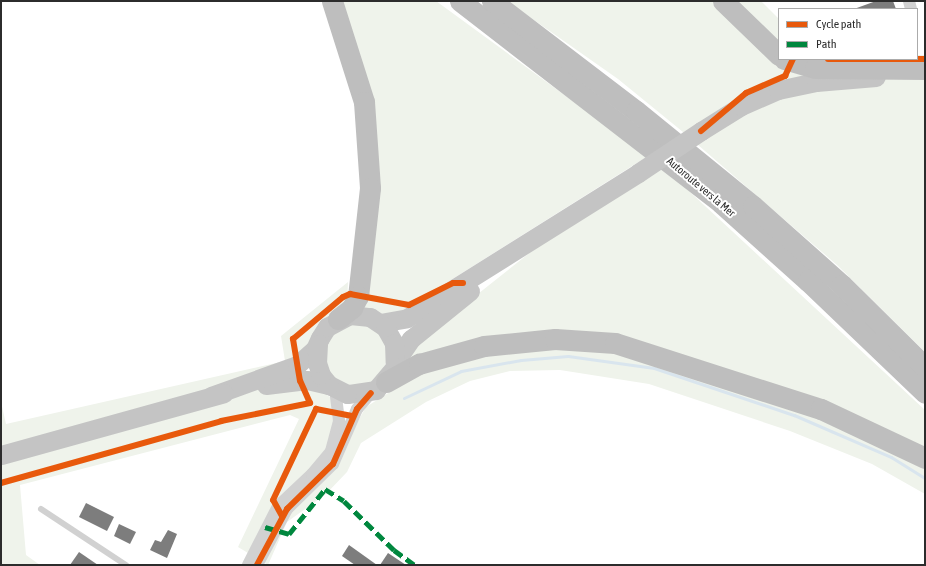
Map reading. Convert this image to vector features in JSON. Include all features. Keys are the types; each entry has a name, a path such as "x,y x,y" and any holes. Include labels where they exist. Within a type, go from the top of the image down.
{"highway":[{"path":"332,1 364,102 370,188 358,296 352,308 338,319"},
{"name":"Autoroute vers la Mer","path":"460,1 721,203 814,286 925,393"},
{"path":"492,1 636,111 747,201 842,285 925,367"},
{"path":"723,1 778,54"},
{"path":"787,60 815,68 923,74"},
{"path":"378,387 419,364 484,346 555,339 615,343 821,409 925,458"}],"main road":[{"path":"332,387 317,363 318,344 323,332 338,319 357,315 380,323 407,318 531,243 741,106 778,90 816,82 923,74"},
{"path":"1,455 211,396 278,382 307,380 353,395 378,387 412,338 531,243"},
{"path":"380,323 394,342 396,361"},
{"path":"211,396 297,365 318,344"}],"street":[{"path":"248,565 278,506 312,474 330,451 339,421 332,387"},
{"path":"257,565 287,510 333,464 357,409 378,387"}],"lane":[{"path":"41,509 126,565"}],"shaded area":[{"path":"338,1 436,1 648,156 392,317 361,308 376,219 377,135 350,24"},
{"path":"507,1 761,1 778,18 778,60 918,60 918,55 925,55 925,352 837,265 683,132 618,79"},
{"path":"663,167 925,410 925,494 872,464 790,431 649,384 560,370 510,371 470,381 426,402 361,443 347,472 326,494 287,522 268,565 238,547 299,419 290,415 20,485 26,555 40,565 1,565 1,402 6,424 285,361 281,336 348,282 347,305 298,360 304,385 317,387 331,398 333,421 353,430 366,407 393,390 411,350 440,324 542,243"},
{"path":"356,324 368,326 378,333 385,343 387,355 385,367 378,377 368,384 356,386 344,384 334,377 327,367 325,355 327,343 334,333 344,326"}],"building":[{"path":"876,1 893,1 896,8 857,8"},
{"path":"86,503 114,517 107,531 79,517"},
{"path":"119,524 136,532 130,544 114,536"},
{"path":"168,530 177,534 167,558 150,550 155,540 161,542"},
{"path":"349,545 377,565 355,565 342,556"},
{"path":"79,552 98,565 70,565"},
{"path":"388,553 406,565 380,565"}],"waterway":[{"path":"404,398 461,371 521,360 568,356 654,368 794,415 891,457 925,478"}],"marked path":[{"path":"265,527 289,534 325,489 344,501 394,550 415,565"}],"cycle path":[{"path":"918,59 925,59"},
{"path":"701,131 746,93 785,76 793,60"},
{"path":"1,483 221,421 310,403 300,381 293,339 343,297 350,294 409,305 453,283 463,283"},
{"path":"257,565 287,509 333,464 357,409 371,393"},
{"path":"282,516 273,500 316,409 353,416"}]}
